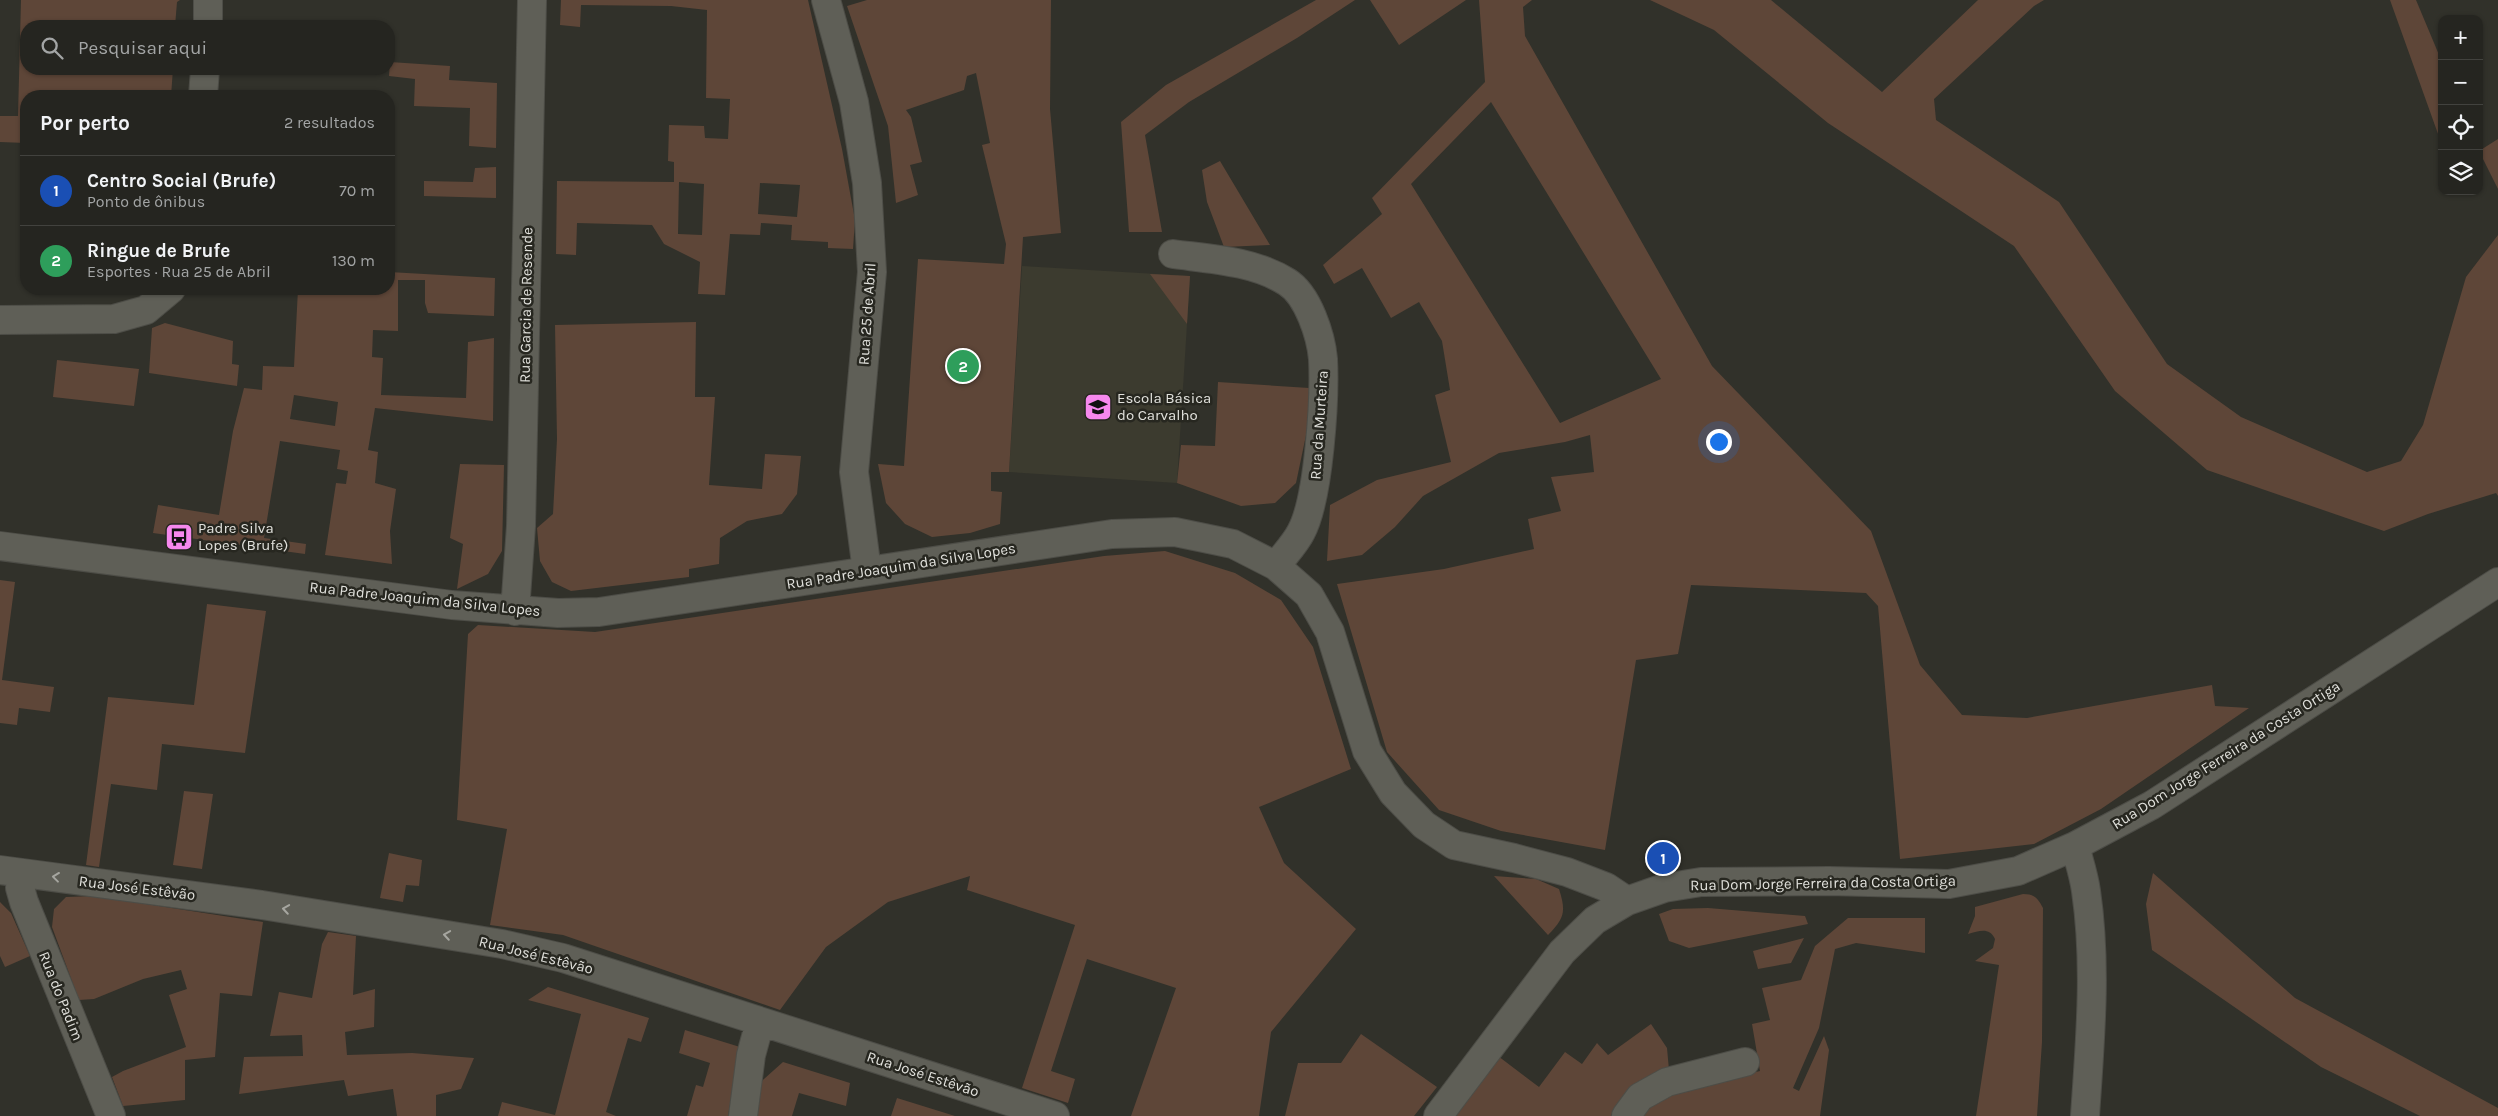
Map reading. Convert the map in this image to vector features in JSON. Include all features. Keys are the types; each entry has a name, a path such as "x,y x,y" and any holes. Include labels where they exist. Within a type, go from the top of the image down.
{"street":[{"path":"208,0 208,20"},
{"name":"Rua Garcia de Resende","path":"515,611 521,526 532,0"},
{"name":"Rua 25 de Abril","path":"826,0 854,102 867,183 872,272 854,472 867,571"},
{"path":"203,90 204,75"},
{"name":"Rua da Murteira","path":"1173,254 1231,263 1261,271 1288,282 1305,302 1317,329 1323,358 1322,404 1314,487 1302,532 1276,566"},
{"path":"0,320 114,318 146,310 164,295"},
{"name":"Rua Padre Joaquim da Silva Lopes","path":"0,546 452,605 515,611 599,612 1112,534 1175,532 1233,544 1276,566 1309,595 1330,632 1367,751 1394,793 1424,825 1454,846 1514,858 1567,872 1606,887 1627,901"},
{"name":"Rua Dom Jorge Ferreira da Costa Ortiga","path":"1438,1116 1562,952 1596,920 1627,901 1664,888 1701,882 1829,881 1949,884 2018,871 2075,846 2152,805 2498,582"},
{"path":"2075,846 2086,891 2090,959 2090,1042 2085,1116"},
{"name":"Rua José Estêvão","path":"10,872 262,905 502,944 563,958 1055,1116"},
{"name":"Rua do Padim","path":"10,872 20,888 111,1116"},
{"path":"743,1116 751,1055 760,1022"},
{"path":"1626,1116 1640,1097 1667,1082 1745,1062"}],"shaded area":[{"path":"21,0 180,0 177,2 176,20 20,20"},
{"path":"561,0 808,0 842,149 855,220 853,249 828,248 828,242 791,240 792,225 761,223 760,235 730,234 725,295 698,294 700,262 664,244 652,225 577,223 576,255 556,254 557,181 674,182 674,162 668,161 669,125 704,126 705,138 728,139 730,99 706,98 707,10 671,6 581,5 580,27 560,25","holes":["679,182 704,184 702,235 678,234","760,183 800,185 797,217 758,214"]},
{"path":"867,0 1051,0 1050,109 1061,233 1023,237 1009,472 991,472 991,491 1002,492 1000,524 970,533 932,537 905,524 886,503 878,464 904,466 918,259 1004,264 1006,244 982,145 990,143 976,73 967,76 964,90 906,110 911,117 922,162 910,165 918,195 896,203 888,126 847,6"},
{"path":"1316,0 1355,0 1297,38 1189,102 1145,135 1162,232 1129,232 1121,122 1166,85"},
{"path":"1370,0 1466,0 1399,45"},
{"path":"1479,0 1532,0 1523,7 1525,36 1712,366 1871,531 1920,665 1962,715 2027,718 2212,685 2215,706 2249,708 2101,809 2034,844 1900,859 1878,606 1866,593 1691,585 1678,654 1636,660 1605,850 1501,831 1439,810 1387,752 1337,584 1444,569 1534,549 1528,519 1561,511 1551,477 1594,472 1590,435 1565,442 1499,453 1423,496 1395,527 1362,555 1327,561 1330,505 1377,480 1451,462 1435,395 1450,390 1442,341 1419,302 1391,318 1362,268 1334,284 1323,265 1382,214 1372,198 1485,82","holes":["1491,102 1661,379 1560,423 1411,184"]},
{"path":"1650,0 1771,0 1882,92 1978,0 2044,0 2034,6 1934,99 1936,120 2059,202 2167,364 2241,417 2367,472 2401,461 2423,425 2466,277 2498,235 2498,496 2496,493 2428,514 2384,531 2207,470 2115,391 2014,246 1828,123 1714,30"},
{"path":"2390,0 2416,0 2438,52 2438,134"},
{"path":"20,39 20,75 173,75 171,90 20,90 20,143 0,142 0,116 18,116"},
{"path":"395,62 450,66 449,80 497,83 496,148 469,146 470,108 414,106 415,79 389,76 395,75"},
{"path":"2498,139 2498,189 2483,159 2483,148"},
{"path":"1220,161 1270,245 1224,247 1207,202 1202,170"},
{"path":"496,167 496,198 424,196 424,181 473,182 475,168"},
{"name":"Escola Básica do Carvalho","path":"1022,266 1190,276 1177,483 1009,472"},
{"path":"395,272 495,278 494,316 428,313 425,303 425,280 398,280 398,331 373,330 372,357 383,358 381,395 466,398 468,342 494,338 493,421 375,408 368,450 378,452 375,483 396,489 390,531 392,564 325,555 336,483 346,484 348,471 337,469 340,450 280,441 264,538 306,544 305,554 153,533 158,505 219,515 233,431 244,388 262,390 263,366 294,367 298,295 395,295","holes":["294,395 338,402 335,426 290,419"]},
{"path":"1150,274 1190,276 1187,324"},
{"path":"696,322 695,397 715,397 709,485 762,489 765,454 801,456 797,494 782,514 747,521 720,538 719,564 689,569 689,577 571,591 552,582 540,561 537,528 553,514 557,439 555,325"},
{"path":"165,323 233,341 232,364 239,365 237,386 149,373 152,328"},
{"path":"57,360 139,369 134,406 53,397"},
{"path":"1218,382 1309,388 1309,421 1296,483 1275,503 1241,506 1177,483 1181,445 1215,446"},
{"path":"460,464 504,465 502,551 488,574 457,589 463,544 450,538"},
{"path":"1165,551 1235,573 1281,600 1313,647 1351,769 1259,807 1284,863 1356,929 1271,1032 1259,1116 1131,1116 1176,988 1087,959 1051,1071 1075,1079 1068,1103 1022,1088 1075,925 967,890 970,876 888,902 826,947 780,1010 563,935 490,925 507,829 457,820 468,634 478,625 595,632 1104,556"},
{"path":"0,580 15,582 2,680 54,687 50,712 19,708 17,725 0,723"},
{"path":"207,604 266,611 245,753 162,744 157,790 111,784 99,867 86,865 108,697 194,705"},
{"path":"184,791 213,794 202,869 173,865"},
{"path":"389,853 422,860 419,886 406,885 403,902 380,898"},
{"path":"2153,873 2295,998 2498,1108 2498,1116 2420,1116 2321,1067 2152,950 2146,904"},
{"path":"1494,876 1536,879 1559,889 1563,909 1558,924 1548,935"},
{"path":"2023,894 2035,897 2043,908 2042,1042 2037,1116 1976,1116 1999,965 1975,961 1993,948 1995,939 1993,935 1987,931 1968,934 1975,916 1975,907"},
{"path":"94,896 263,922 252,996 220,993 215,1057 185,1060 185,1100 123,1106 112,1077 186,1047 169,995 187,989 181,970 143,979 94,999 79,1000 52,927 54,909 66,897"},
{"path":"0,902 11,913 30,956 5,967 0,956"},
{"path":"1708,908 1805,916 1808,924 1689,948 1669,941 1659,914 1673,909"},
{"path":"1848,918 1925,918 1925,953 1856,943 1835,949 1819,1028 1793,1088 1799,1091 1824,1036 1829,1050 1820,1116 1642,1116 1651,1107 1680,1092 1696,1086 1760,1071 1752,1024 1770,1020 1762,988 1801,980 1815,946"},
{"path":"328,932 356,936 353,995 375,989 374,1027 345,1032 347,1055 412,1053 474,1058 461,1089 436,1095 436,1116 397,1116 393,1089 348,1096 344,1080 239,1094 244,1057 303,1056 302,1035 270,1036 279,992 312,998 322,944"},
{"path":"1804,938 1791,963 1758,969 1753,951"},
{"path":"548,987 649,1018 641,1042 628,1038 606,1112 616,1116 498,1116 502,1102 555,1115 581,1014 528,1000"},
{"path":"1651,1024 1667,1048 1669,1070 1643,1082 1627,1093 1615,1107 1611,1116 1453,1116 1498,1056 1539,1087 1565,1052 1582,1064 1597,1043 1608,1055"},
{"path":"685,1030 740,1047 728,1116 687,1116 696,1085 703,1087 710,1063 679,1053"},
{"path":"1361,1034 1437,1087 1414,1116 1285,1116 1298,1063 1341,1063"},
{"path":"783,1062 850,1083 846,1106 799,1093 792,1116 752,1116 755,1087"},
{"path":"897,1098 955,1116 891,1116"}],"place":[{"name":"Ringue de Brufe","path":"963,366"},
{"name":"Escola Básica do Carvalho","path":"1098,407"},
{"name":"Padre Silva Lopes (Brufe)","path":"179,537"},
{"name":"Centro Social (Brufe)","path":"1663,858"}]}
